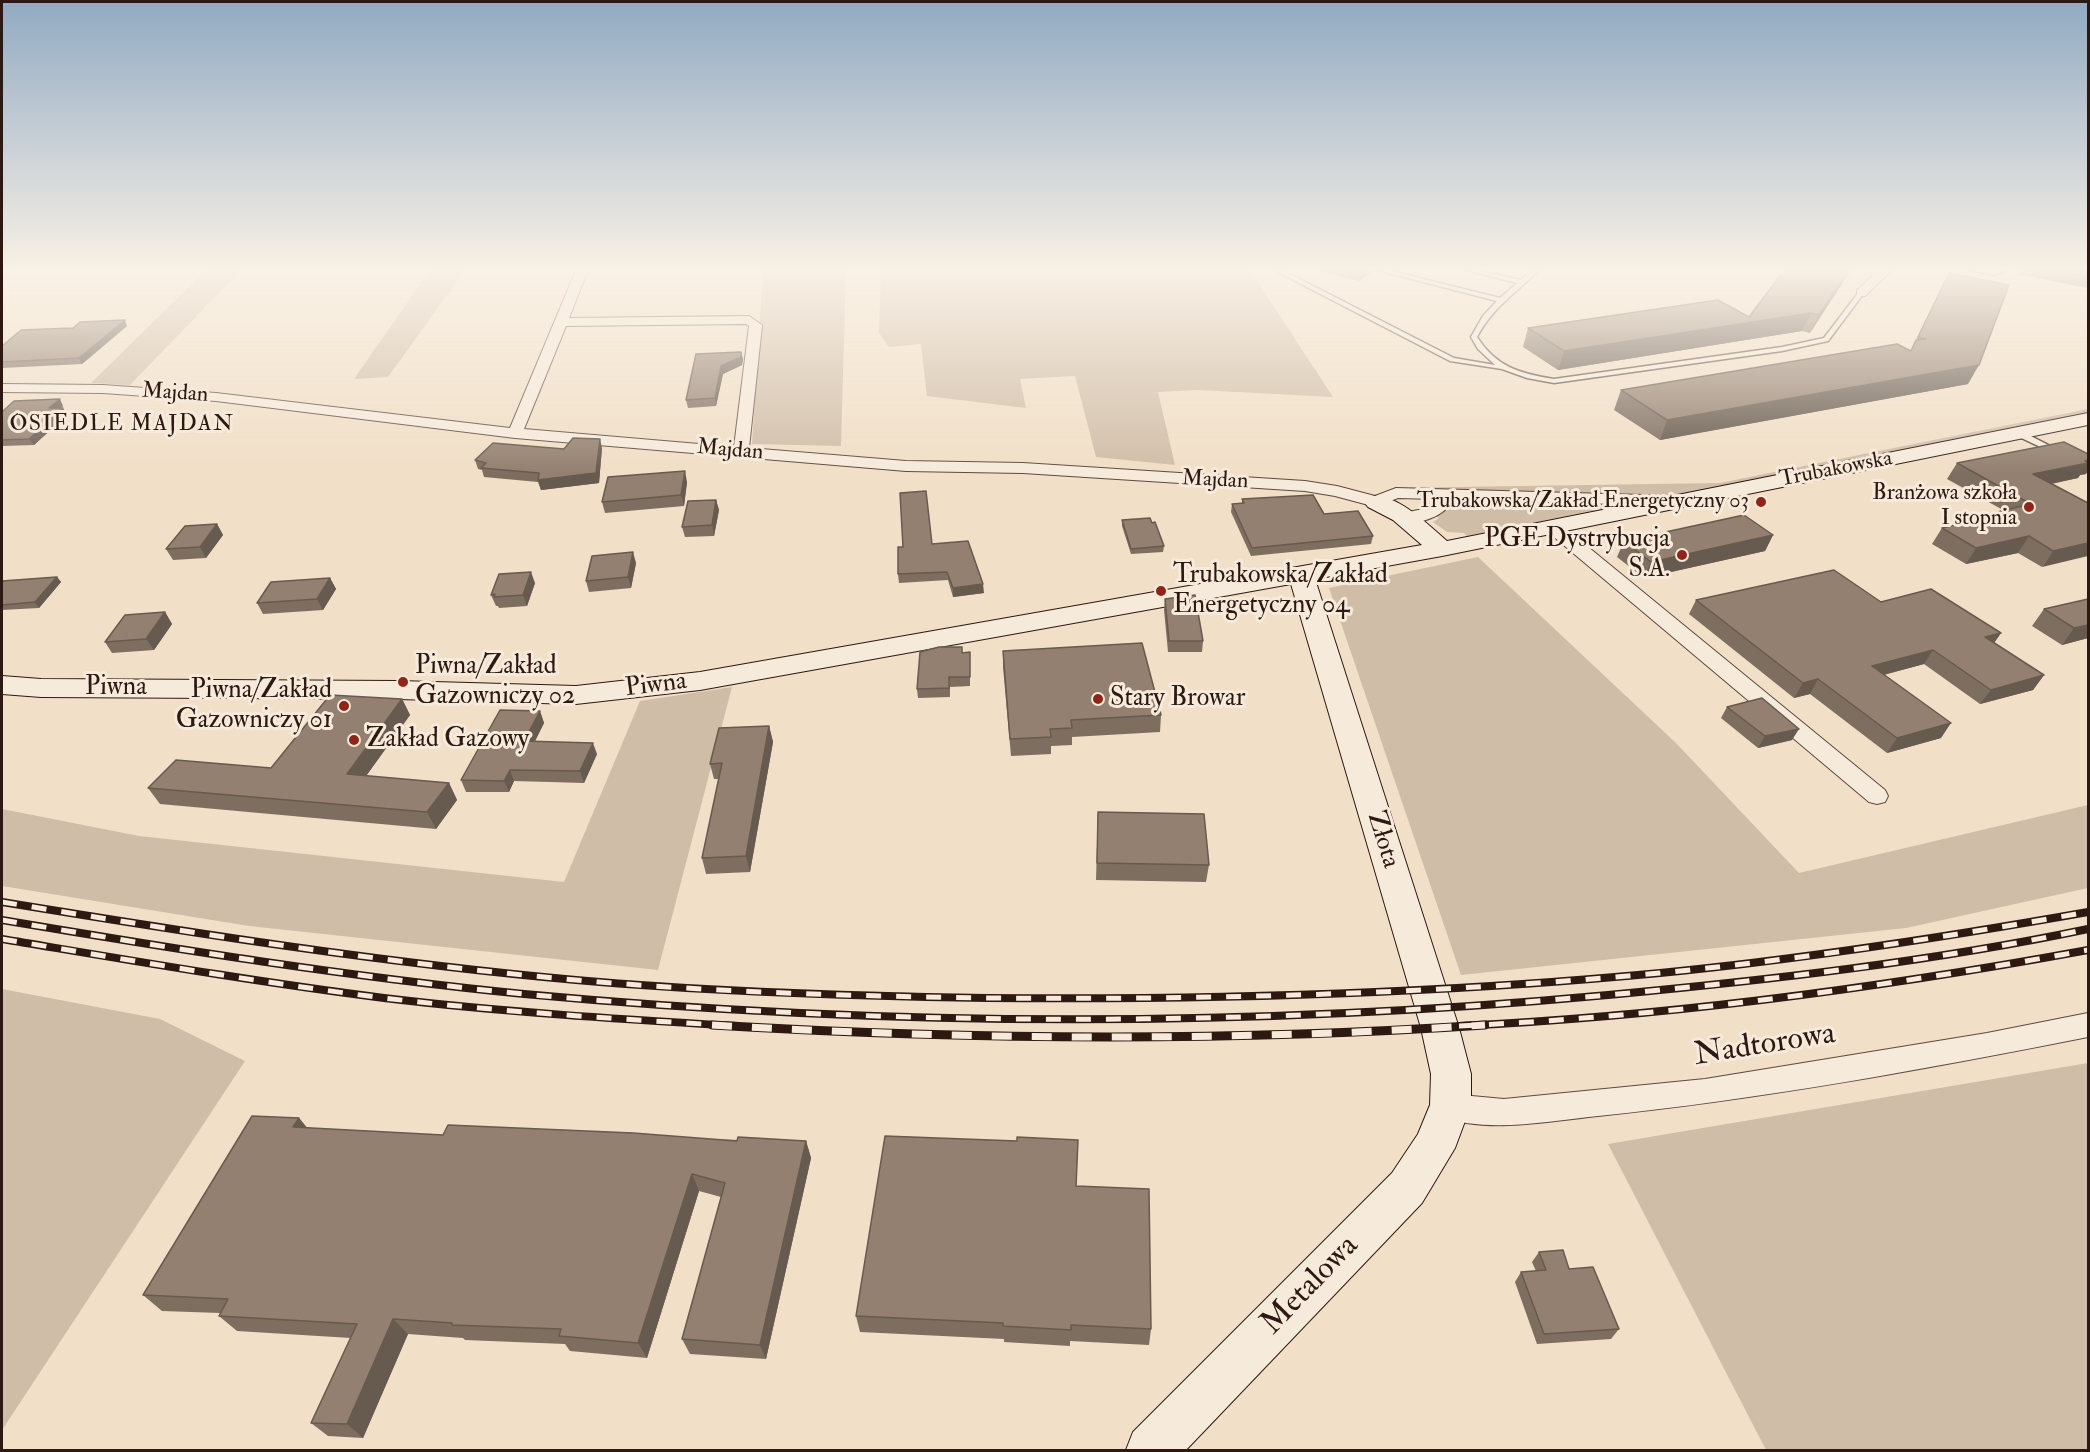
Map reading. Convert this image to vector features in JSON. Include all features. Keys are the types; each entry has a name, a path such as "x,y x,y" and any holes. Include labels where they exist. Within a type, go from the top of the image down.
{"street":[{"path":"515,433 554,338"},
{"path":"740,452 744,440 755,338"},
{"name":"Majdan","path":"2,388 104,389 216,397 515,433 906,466 1023,468 1305,486 1337,491 1376,502 1405,518 1442,549"},
{"name":"Trubakowska","path":"1301,575 1554,528 2088,419"},
{"path":"1376,502 1396,493 1682,501"},
{"path":"1405,518 1437,509 1442,505 1445,494"},
{"path":"1554,528 1877,796"},
{"name":"Piwna","path":"2,685 41,688 398,690 576,695 700,681 1301,575"},
{"name":"Złota","path":"1301,575 1440,1028 1451,1076 1450,1107"},
{"name":"Nadtorowa","path":"1450,1107 1504,1112 1705,1092 1987,1045 2088,1025"},
{"name":"Metalowa","path":"1150,1450 1407,1188 1438,1140 1450,1107"}],"lane":[{"path":"1409,338 1452,360 1508,369"},
{"path":"1474,338 1481,351 1496,364 1527,378 1554,381 1782,349 1828,338"},
{"path":"2018,433 2068,457"}],"shaded area":[{"path":"137,338 176,338 130,385 91,383"},
{"path":"383,338 416,338 388,377 354,379"},
{"path":"759,338 844,338 841,446 752,444"},
{"path":"882,338 1294,338 1333,397 1198,390 1158,392 1175,465 1096,457 1075,376 1020,379 1026,408 927,396 921,344 889,347"},
{"path":"2088,409 2088,413 1679,495 1390,488 1720,483"},
{"path":"1457,500 1626,504 1467,536 1464,533 1447,532 1433,522 1439,518 1436,516"},
{"path":"1478,557 1676,743 1799,873 2088,805 2088,888 1906,928 1461,975 1329,588"},
{"path":"732,687 658,970 249,926 2,886 2,809 139,836 564,882 640,701"},
{"path":"2,989 160,1019 245,1061 2,1430"},
{"path":"2088,1063 2088,1450 1766,1450 1608,1144"}],"building":[{"path":"12,338 104,338 79,358 2,362 2,346"},
{"path":"1543,338 1650,338 1564,351"},
{"path":"1921,338 1989,338 1979,365 1667,420 1621,390 1897,344 1911,351 1916,340 1926,339"},
{"path":"741,352 741,357 721,366 715,398 686,400 696,354"},
{"path":"60,399 49,408 63,408 29,439 2,440 2,412 14,401"},
{"path":"573,438 600,439 596,473 538,480 539,473 481,468 486,463 475,460 493,443 564,449"},
{"path":"2064,442 2088,454 2088,460 2085,461 2088,463 2033,474 2088,503 2088,543 2053,551 2029,536 1976,548 1942,528 1994,516 1989,514 2031,504 1957,463"},
{"path":"685,471 681,495 602,502 608,477"},
{"path":"926,491 932,544 968,541 983,584 953,588 947,572 898,574 898,547 903,547 900,493"},
{"path":"1313,495 1324,514 1358,511 1373,536 1252,548 1232,504 1244,503 1242,499"},
{"path":"716,500 712,525 682,527 688,501"},
{"path":"1744,515 1773,535 1651,562 1624,541"},
{"path":"1150,518 1152,523 1155,522 1164,546 1131,549 1122,520"},
{"path":"217,524 200,547 166,549 185,526"},
{"path":"633,552 628,577 586,581 592,556"},
{"path":"1834,570 1881,602 1931,589 2001,633 1985,637 2044,675 1991,690 1933,650 1872,666 1951,723 1897,738 1818,679 1803,683 1696,600"},
{"path":"531,572 523,595 494,597 495,594 491,595 499,574"},
{"path":"57,577 35,602 2,605 2,581"},
{"path":"330,578 317,599 257,603 271,582"},
{"path":"1195,595 1203,641 1169,641 1165,599"},
{"path":"2088,599 2088,625 2074,628 2044,609"},
{"path":"165,612 146,639 105,642 125,615"},
{"path":"1142,643 1161,715 1071,720 1072,728 1050,729 1051,737 1010,739 1003,651"},
{"path":"939,647 962,647 962,653 970,652 970,677 949,677 949,688 917,689 920,652"},
{"path":"330,695 402,699 347,774 449,783 427,812 148,788 176,760 271,768"},
{"path":"1762,698 1799,729 1765,736 1727,707"},
{"path":"500,710 540,711 524,741 593,743 580,771 510,770 504,781 461,780"},
{"path":"769,726 746,856 702,858 722,763 710,764 719,728"},
{"path":"1098,812 1204,814 1209,865 1097,863"},
{"path":"252,1116 299,1118 293,1127 443,1135 448,1125 633,1133 737,1141 738,1137 806,1141 760,1345 682,1339 725,1183 692,1174 638,1343 559,1336 561,1329 452,1325 452,1323 393,1319 347,1424 311,1423 357,1324 219,1316 228,1299 143,1295"},
{"path":"885,1136 1017,1141 1017,1137 1078,1140 1076,1186 1149,1189 1151,1329 1071,1325 1071,1330 1003,1326 1003,1323 856,1316"},
{"path":"1563,1250 1569,1269 1593,1267 1619,1329 1544,1334 1521,1272 1546,1270 1539,1252"}],"railway":[{"path":"2,902 289,946 504,973 730,990 987,998 1240,997 1408,991 1576,980 1660,973 1821,954 1928,939 2088,912"},
{"path":"2,920 328,971 524,994 795,1013 930,1018 1066,1019 1202,1018 1337,1013 1473,1006 1608,995 1849,969 2029,941 2088,929"},
{"path":"2,939 240,978 384,998 604,1018 737,1026"},
{"path":"1459,1026 1696,1008 1853,988 2088,950"},
{"path":"712,1025 905,1034 1098,1037 1292,1034 1485,1025"}],"place":[{"name":"Trubakowska/Zakład Energetyczny 03","path":"1761,502"},
{"name":"Branżowa szkoła I stopnia","path":"2029,507"},
{"name":"PGE Dystrybucja S.A.","path":"1682,555"},
{"name":"Trubakowska/Zakład Energetyczny 04","path":"1161,591"},
{"name":"Piwna/Zakład Gazowniczy 02","path":"403,682"},
{"name":"Stary Browar","path":"1098,699"},
{"name":"Piwna/Zakład Gazowniczy 01","path":"344,706"},
{"name":"Zakład Gazowy","path":"354,740"}],"district":[{"name":"OSIEDLE MAJDAN","path":"122,425"}]}
